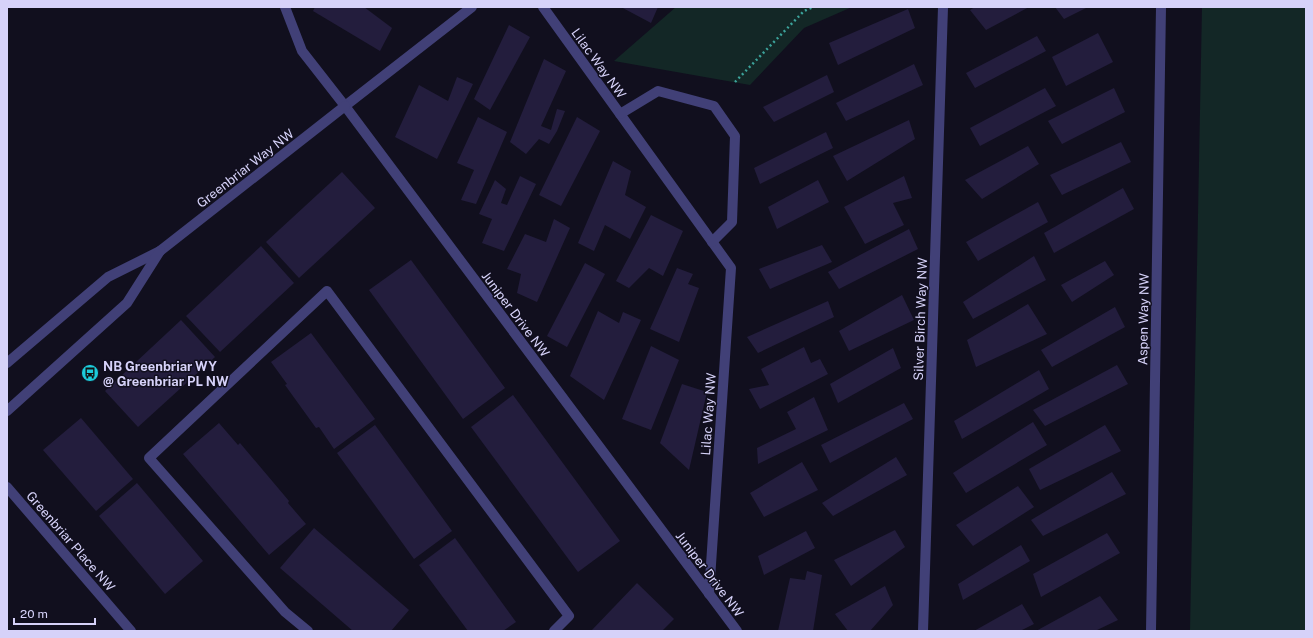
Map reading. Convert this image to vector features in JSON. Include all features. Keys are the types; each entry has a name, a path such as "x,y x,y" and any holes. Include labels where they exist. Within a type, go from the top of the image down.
{"street":[{"name":"Juniper Drive NW","path":"285,7 302,50 737,631"},
{"name":"Greenbriar Way NW","path":"7,363 108,277 160,250 472,7"},
{"name":"Lilac Way NW","path":"543,7 731,268 709,594"},
{"name":"Silver Birch Way NW","path":"922,631 943,7"},
{"name":"Aspen Way NW","path":"1151,631 1161,7"},
{"name":"Lilac Way NW","path":"620,114 658,92 714,106 735,136 732,222 712,242"},
{"name":"Greenbriar Way NW","path":"7,411 127,303 160,250"},
{"path":"308,631 285,612 149,458 327,291 569,616 554,631"},
{"name":"Greenbriar Place NW","path":"7,487 131,631"}],"path":[{"path":"735,82 804,11 813,7"}],"green space":[{"path":"676,7 852,7 804,28 750,85 614,61"},
{"path":"1202,7 1306,7 1306,631 1190,631"}],"building":[{"path":"315,7 364,7 392,28 380,51 313,11"},
{"path":"621,7 658,7 651,23"},
{"path":"975,7 1029,7 986,30 970,10"},
{"path":"1055,7 1088,7 1064,19"},
{"path":"908,9 915,28 838,65 829,43"},
{"path":"509,25 530,37 490,110 474,99"},
{"path":"1098,33 1113,62 1066,86 1052,57"},
{"path":"1037,36 1046,51 975,88 966,73"},
{"path":"544,59 566,71 541,126 551,130 557,109 565,111 557,131 549,144 539,139 526,154 510,142"},
{"path":"914,64 923,85 846,121 836,103"},
{"path":"827,75 834,92 774,122 763,107"},
{"path":"457,77 473,84 437,159 395,137 419,85 448,101"},
{"path":"1045,88 1056,106 980,146 970,128"},
{"path":"1114,88 1125,112 1062,144 1048,121"},
{"path":"478,117 507,132 476,204 461,200 474,170 457,163"},
{"path":"577,117 600,131 561,206 539,195"},
{"path":"909,120 915,139 847,181 833,156"},
{"path":"826,132 833,148 760,184 754,168"},
{"path":"1121,142 1131,162 1062,195 1050,175"},
{"path":"1028,146 1039,164 982,199 965,180"},
{"path":"613,161 631,171 625,195 646,207 630,239 605,225 594,251 578,243"},
{"path":"342,172 375,208 299,278 266,242"},
{"path":"520,176 536,184 504,251 482,243 492,219 479,214 495,180 506,189 501,203 507,205"},
{"path":"904,176 912,198 893,203 904,225 865,244 844,207"},
{"path":"818,180 829,202 777,229 768,207"},
{"path":"1123,188 1134,209 1054,253 1044,233"},
{"path":"1038,202 1048,222 978,261 966,242"},
{"path":"651,215 683,231 663,276 649,268 629,288 616,281"},
{"path":"554,219 570,228 537,302 517,293 521,274 507,269 525,234 546,242"},
{"path":"909,229 918,249 839,289 828,272"},
{"path":"822,245 832,262 770,289 759,269"},
{"path":"261,246 294,283 220,352 186,316"},
{"path":"1034,256 1046,280 973,319 963,302"},
{"path":"411,260 505,388 463,419 369,290"},
{"path":"1105,261 1114,275 1072,302 1061,285"},
{"path":"585,263 605,274 567,347 547,336"},
{"path":"677,268 693,274 688,284 699,288 679,342 650,329"},
{"path":"902,295 914,320 849,351 839,331"},
{"path":"828,301 834,317 758,353 747,337"},
{"path":"1028,304 1047,334 976,367 967,340"},
{"path":"1115,307 1125,327 1052,367 1041,350"},
{"path":"598,311 619,323 623,312 641,320 604,400 570,376"},
{"path":"181,320 215,357 138,427 105,391"},
{"path":"311,333 375,419 334,449 319,427 316,428 285,385 287,384 271,362"},
{"path":"651,346 679,360 651,430 622,419"},
{"path":"804,347 811,363 820,359 828,374 760,409 749,389 769,385 761,369"},
{"path":"893,348 901,368 838,403 830,384"},
{"path":"1117,365 1128,384 1045,426 1033,410"},
{"path":"1039,370 1049,389 962,439 954,421"},
{"path":"682,384 707,392 689,470 660,443"},
{"path":"513,395 620,541 578,572 471,427"},
{"path":"814,397 828,430 758,464 757,448 796,429 787,412"},
{"path":"904,403 913,419 830,463 821,445"},
{"path":"81,418 133,479 96,511 43,450"},
{"path":"1033,422 1047,445 966,493 953,473"},
{"path":"219,423 238,445 240,443 289,501 288,503 306,524 269,555 183,454"},
{"path":"375,425 452,531 414,559 337,453"},
{"path":"1105,425 1121,451 1040,490 1029,469"},
{"path":"896,457 907,475 833,516 822,503"},
{"path":"802,462 818,490 764,517 750,493"},
{"path":"1112,472 1126,494 1043,536 1031,520"},
{"path":"137,483 203,561 165,594 99,516"},
{"path":"1018,486 1034,507 973,546 956,525"},
{"path":"314,528 409,610 391,631 353,631 280,568"},
{"path":"895,530 905,547 851,586 834,560"},
{"path":"806,531 815,548 764,575 758,556"},
{"path":"1107,533 1120,553 1041,597 1033,574"},
{"path":"455,538 516,622 503,631 468,631 419,565"},
{"path":"1021,545 1030,561 963,600 958,584"},
{"path":"807,571 822,575 813,631 778,631 790,578 805,580"},
{"path":"637,583 674,619 662,631 591,631"},
{"path":"885,586 893,605 870,631 848,631 835,614"},
{"path":"1100,596 1118,620 1095,631 1036,631"},
{"path":"1022,604 1034,624 1020,631 974,631"}],"place":[{"name":"NB Greenbriar WY @ Greenbriar PL NW","path":"90,373"}]}
